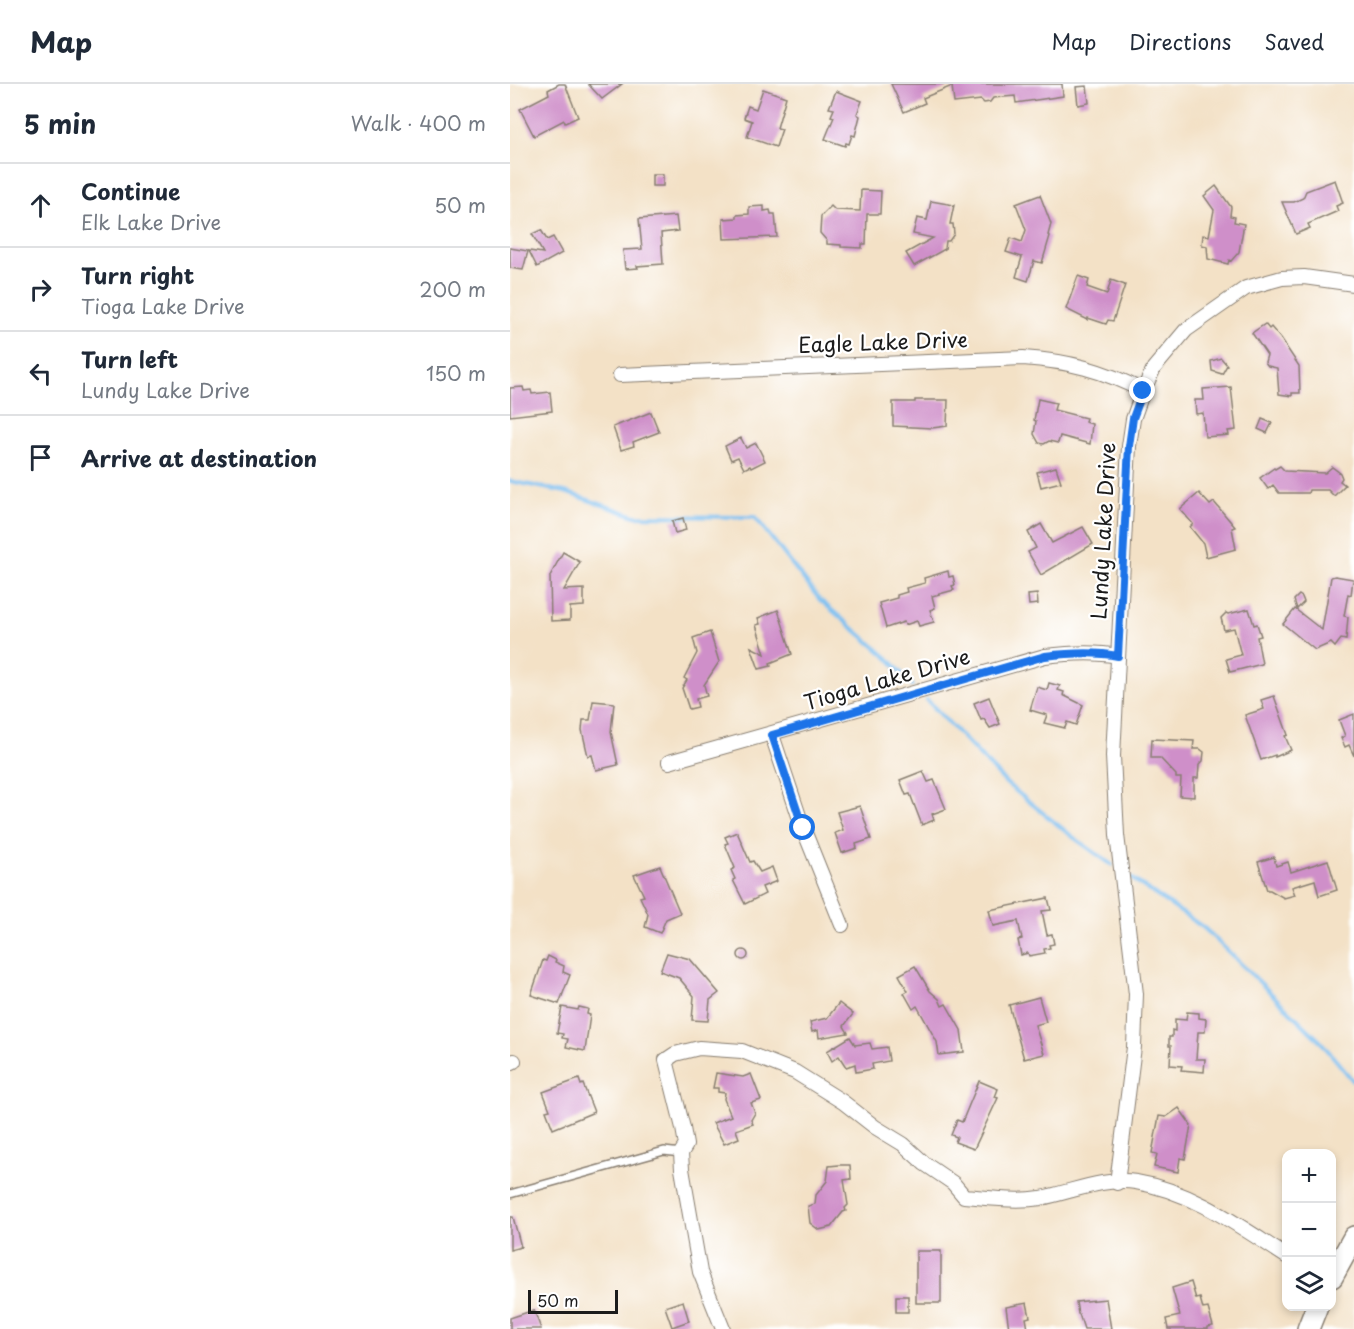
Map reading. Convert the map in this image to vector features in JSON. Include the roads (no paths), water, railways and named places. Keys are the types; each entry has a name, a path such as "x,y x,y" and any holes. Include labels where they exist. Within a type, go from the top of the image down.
{"main road":[{"path":"1336,1270 1354,1237"},
{"path":"1308,1329 1315,1311"}],"street":[{"name":"Lundy Lake Drive","path":"1117,1183 1134,1047 1136,994 1117,835 1113,756 1129,446 1133,418 1154,368 1185,330 1246,288 1282,278 1304,277 1354,284"},
{"name":"Eagle Lake Drive","path":"620,375 1023,358 1059,360 1116,377 1143,391"},
{"name":"Tioga Lake Drive","path":"669,762 772,735 1045,656 1067,653 1105,653 1118,656"},
{"path":"772,735 803,828 842,924"},
{"path":"723,1329 700,1272 682,1168 683,1128 666,1060 675,1054 699,1048 742,1051 795,1072 903,1144 925,1164 953,1183 964,1196 1030,1199 1082,1187 1134,1182 1180,1194 1224,1216 1282,1253"}],"lane":[{"path":"510,1194 664,1151 683,1149"}],"waterway":[{"path":"510,481 565,492 635,516 755,517 820,600 888,658 912,685"},
{"path":"927,700 1007,784 1112,865"},
{"path":"1131,878 1204,928 1321,1042 1354,1082"}]}
